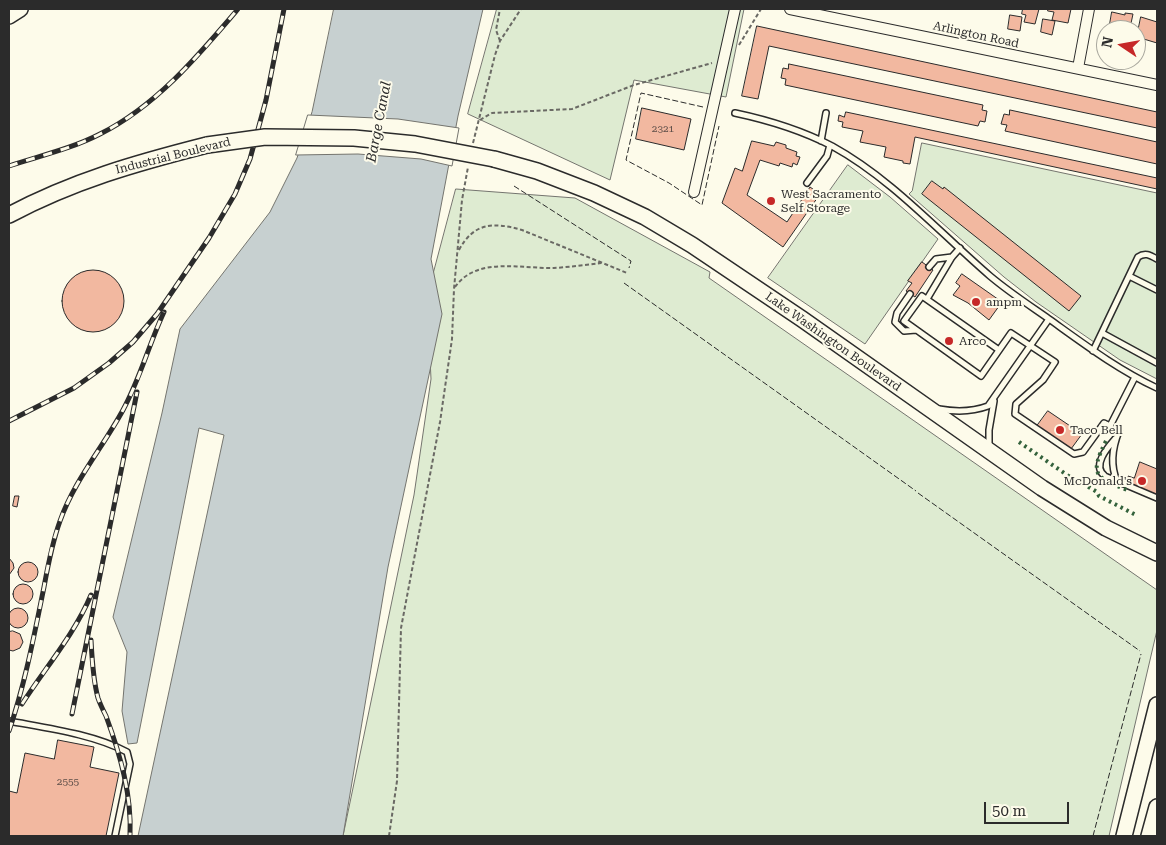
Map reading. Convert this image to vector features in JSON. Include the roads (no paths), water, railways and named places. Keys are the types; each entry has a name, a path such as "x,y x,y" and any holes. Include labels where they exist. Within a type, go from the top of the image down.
{"main road":[{"path":"9,16 20,9"},
{"name":"Industrial Boulevard","path":"9,216 67,188 112,170 207,145 265,137 354,138 415,144 494,159"},
{"name":"Lake Washington Boulevard","path":"494,159 537,171 594,193 645,217 692,244 1042,488 1106,528 1157,553"},
{"path":"1124,836 1157,705"},
{"path":"1149,836 1157,807"}],"street":[{"path":"694,192 735,9"},
{"name":"Arlington Road","path":"790,9 1157,85"},
{"path":"1078,68 1089,9"}],"lane":[{"path":"735,113 781,125 821,141 875,174 1015,296 1093,351 1157,388"},
{"path":"821,141 826,113"},
{"path":"807,183 826,156 830,145"},
{"path":"927,299 952,257 960,248"},
{"path":"1093,351 1138,257 1143,254 1157,259"},
{"path":"929,267 936,259 952,257"},
{"path":"1129,276 1157,290"},
{"path":"910,294 897,313 895,322 904,331 917,330"},
{"path":"999,350 922,296 904,321 981,376 1011,333 1056,362 1043,380 1016,404 1015,414 1074,454 1083,452 1104,422 1110,426 1135,377"},
{"path":"926,408 967,411 978,410 988,406 1049,319"},
{"path":"1102,334 1157,363"},
{"path":"990,452 988,442 994,400"},
{"path":"1117,481 1114,474 1113,453 1119,431"},
{"path":"1116,439 1106,449 1100,464 1105,476 1157,498"},
{"path":"9,721 82,736 115,746 127,752 130,764 115,836"}],"water":[{"name":"Barge Canal","path":"334,9 483,9 458,116 431,259 442,314 388,567 343,836 138,836 224,435 199,428 137,743 128,744 122,711 127,652 113,617 162,413 180,329 270,212 297,158 312,112"}],"railway":[{"path":"9,166 78,144 120,123 158,95 175,79 238,9"},
{"path":"9,421 74,388 109,363 133,342 157,314 209,238 235,194 250,159 266,100 284,9"},
{"path":"9,731 33,642 50,554 60,521 73,492 129,398 164,312"},
{"path":"72,714 137,392"},
{"path":"22,704 68,638 91,595"},
{"path":"91,640 96,691 111,730 127,790 130,836"}],"place":[{"name":"West Sacramento Self Storage","path":"771,201"},
{"name":"ampm","path":"976,302"},
{"name":"Arco","path":"949,341"},
{"name":"Taco Bell","path":"1060,430"},
{"name":"McDonald's","path":"1142,481"}]}
